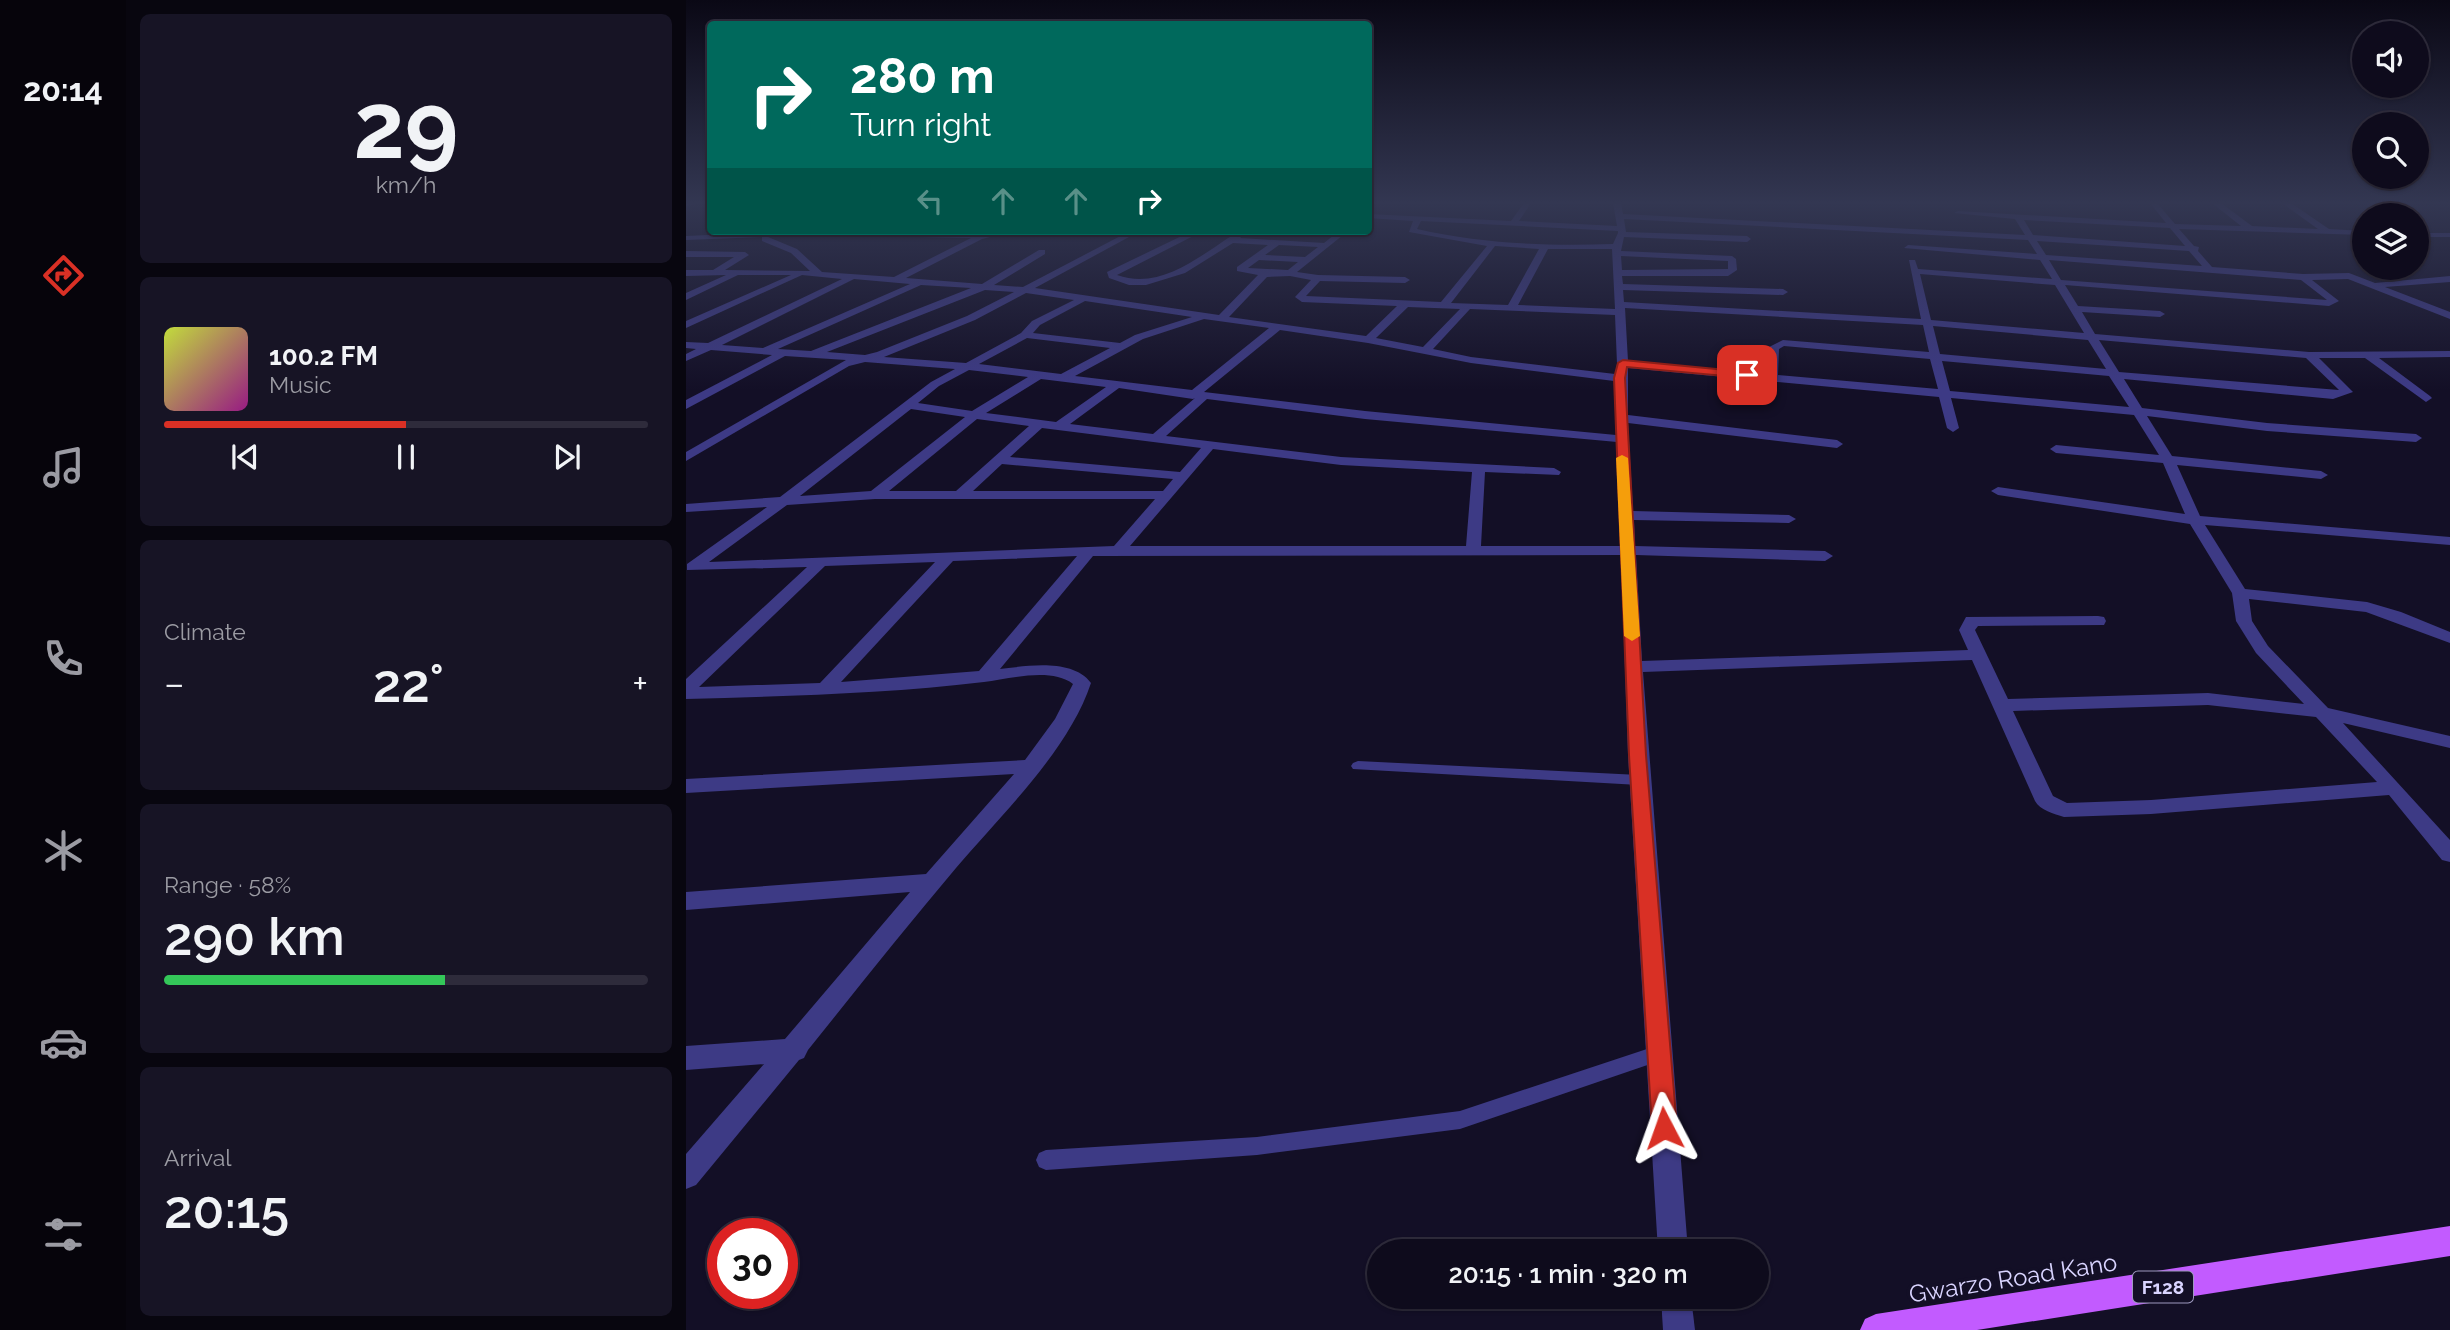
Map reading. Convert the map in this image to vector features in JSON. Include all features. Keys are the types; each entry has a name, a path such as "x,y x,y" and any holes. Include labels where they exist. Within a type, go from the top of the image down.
{"main road":[{"name":"Gwarzo Road Kano","path":"1876,1330 2450,1241"}],"street":[{"path":"714,273 728,265"},
{"path":"809,265 820,275"},
{"path":"895,280 925,265"},
{"path":"810,355 983,286 1018,265"},
{"path":"686,457 845,364 971,318 1074,265"},
{"path":"1127,265 1112,272 1112,276 1150,282 1169,278 1190,265"},
{"path":"1247,265 1240,271 1318,278 1405,280"},
{"path":"1290,274 1300,265"},
{"path":"1444,304 1475,265"},
{"path":"1512,307 1535,265"},
{"path":"1618,265 1621,418 1639,780 1672,1239"},
{"path":"1318,278 1301,299 1512,307 1618,294 1728,273 1732,270 1732,265"},
{"path":"1912,265 1947,393 1953,428"},
{"path":"2047,265 2134,411 2168,460 2195,520 2240,593 2244,621 2262,649 2394,788 2450,854"},
{"path":"2150,265 2304,277 2349,276 2450,316"},
{"path":"2207,265 2210,269"},
{"path":"1914,271 2252,299 2333,302 2330,295 2304,277"},
{"path":"686,273 803,273 1028,290 1368,340 1483,362 1772,377 2134,411 2245,425 2416,438"},
{"path":"686,297 737,273"},
{"path":"686,326 803,273"},
{"path":"1222,318 1266,273"},
{"path":"686,358 853,277"},
{"path":"2375,285 2450,279"},
{"path":"1373,302 1391,280"},
{"path":"764,351 920,282"},
{"path":"1618,294 1783,292"},
{"path":"1618,294 2092,339 2309,355 2450,354"},
{"path":"689,569 965,366 1025,335 1036,323 1086,298"},
{"path":"1368,340 1405,303"},
{"path":"2420,304 2450,303"},
{"path":"1425,351 1468,306"},
{"path":"2075,309 2160,314"},
{"path":"1063,378 1139,337 1207,316"},
{"path":"1155,439 1198,396 1276,327"},
{"path":"1025,335 1120,346"},
{"path":"1772,377 1774,347 1783,343 2333,395 2347,392 2309,355"},
{"path":"686,345 965,366 1198,396 1479,427 1622,439"},
{"path":"686,405 692,397 783,353"},
{"path":"2368,355 2426,398"},
{"path":"875,495 977,413 1039,375"},
{"path":"1058,427 1116,385"},
{"path":"909,405 1058,427 1341,461 1554,472"},
{"path":"1621,418 1837,444"},
{"path":"961,494 1039,424"},
{"path":"1118,551 1210,444"},
{"path":"2056,449 2321,475"},
{"path":"999,460 1183,476"},
{"path":"1472,550 1479,469"},
{"path":"1998,491 2195,520 2450,541"},
{"path":"686,508 875,495 1166,495"},
{"path":"1625,515 1789,519"},
{"path":"689,569 1089,551 1628,550 1825,556"},
{"path":"984,677 1089,551"},
{"path":"825,688 948,557"},
{"path":"686,691 819,564"},
{"path":"2240,593 2367,607 2395,615 2450,638"},
{"path":"2098,621 1972,621 1967,630 2045,801 2064,810 2151,807 2394,788"},
{"path":"1633,667 1978,655"},
{"path":"686,691 825,688 1027,673 1068,673 1082,683 1081,694 1069,714 1029,766 795,1049 686,1175"},
{"path":"2003,705 2208,699 2322,712 2450,742"},
{"path":"686,786 1029,766"},
{"path":"686,901 931,882"},
{"path":"686,1058 795,1049"},
{"path":"1677,1309 1679,1330"}],"lane":[{"path":"1357,766 1639,780"},
{"path":"1046,1160 1257,1146 1460,1119 1659,1053"}],"slow traffic":[{"path":"1622,458 1632,636"}],"route":[{"path":"1664,1128 1638,755 1622,471 1620,378 1623,363 1747,375"}]}
